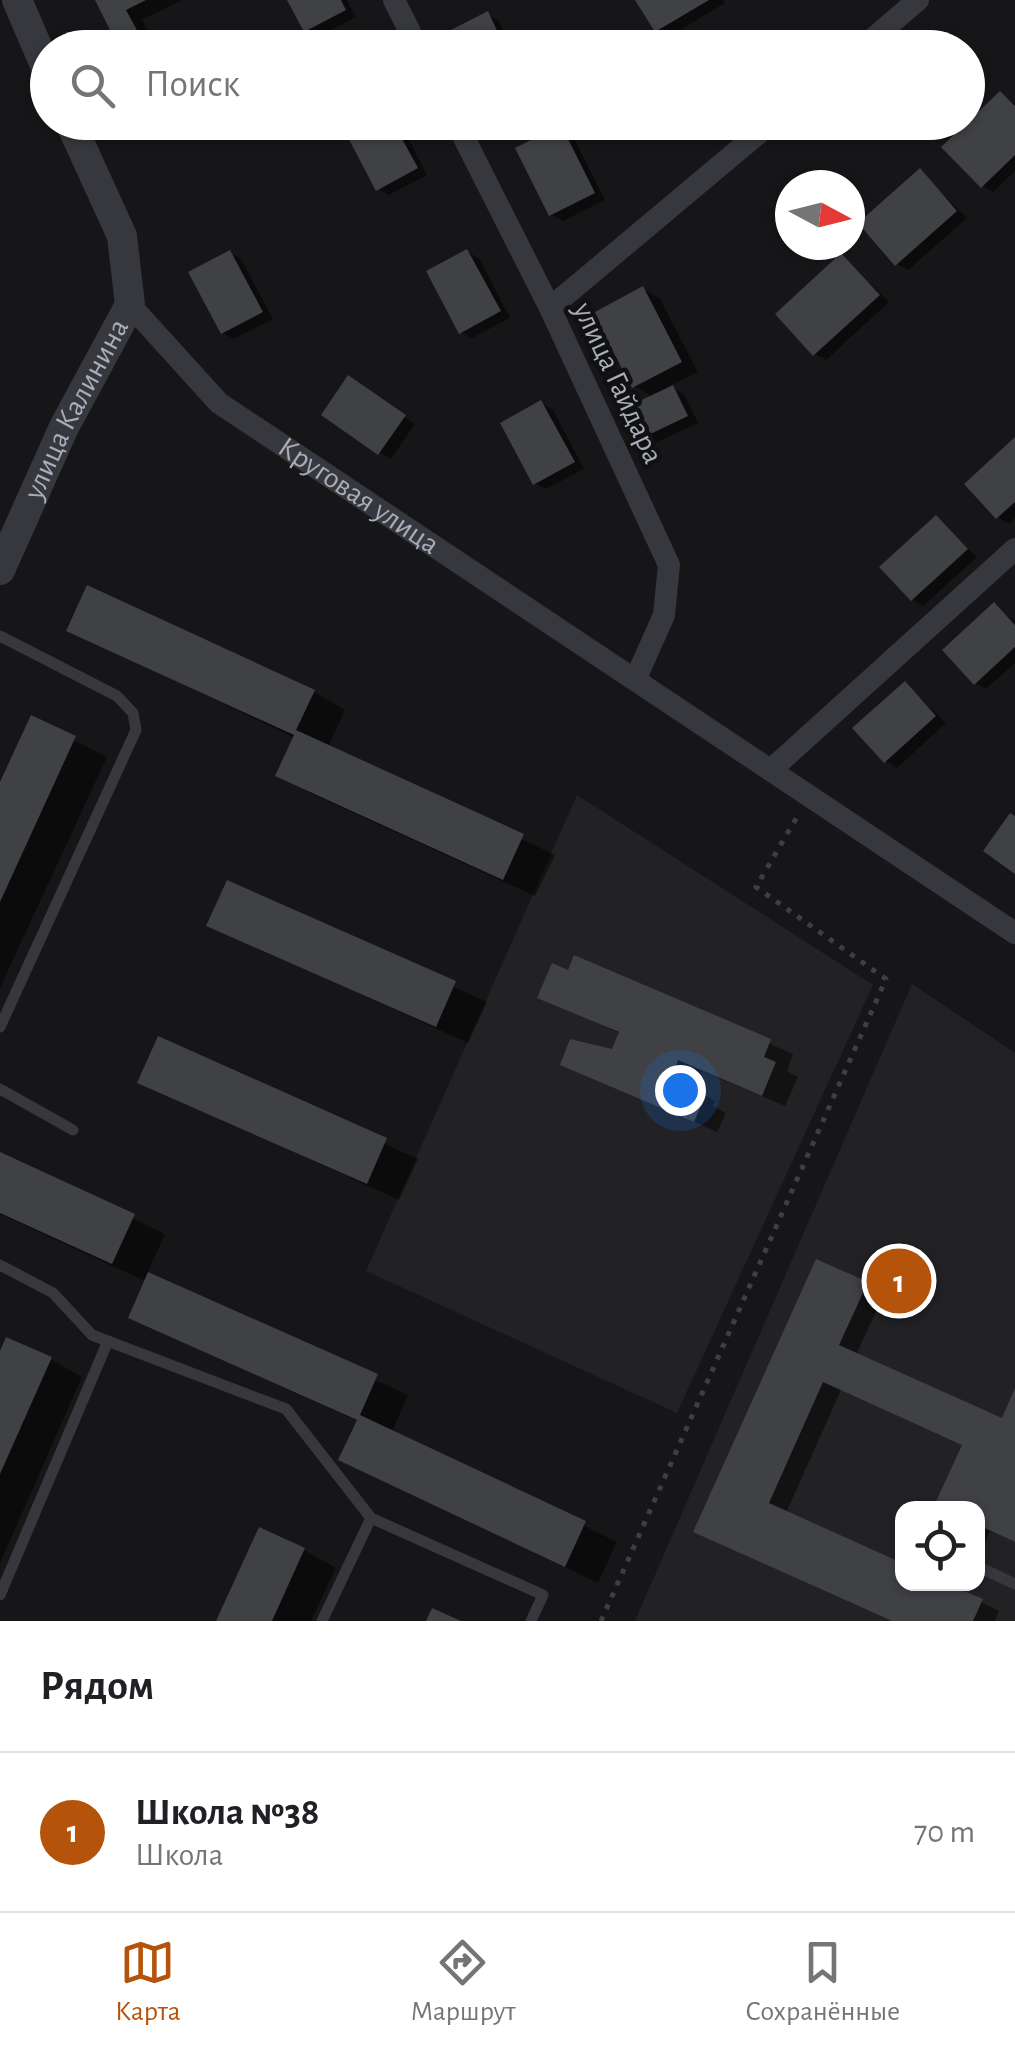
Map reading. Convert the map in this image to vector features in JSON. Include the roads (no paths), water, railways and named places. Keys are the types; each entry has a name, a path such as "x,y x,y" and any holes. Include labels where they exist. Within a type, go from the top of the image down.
{"street":[{"path":"17,0 30,30"},
{"path":"394,0 409,30"},
{"path":"883,30 918,0"},
{"path":"78,140 122,236 130,305"},
{"name":"улица Гайдара","path":"465,140 550,308 669,565 664,615 636,678"},
{"path":"550,308 751,140"},
{"name":"улица Калинина","path":"0,570 64,427 130,305"},
{"name":"Круговая улица","path":"130,305 220,403 773,768"},
{"path":"1015,549 773,768 1015,934"}],"lane":[{"path":"0,636 117,696 133,713 136,730 0,1027"},
{"path":"0,1089 73,1130"},
{"path":"0,1265 53,1293 92,1335 286,1409 371,1518 543,1595 532,1621"},
{"path":"0,1596 108,1341"},
{"path":"322,1621 371,1518"},
{"path":"985,1570 1015,1584"}],"place":[{"name":"Школа №38","path":"899,1281"}]}
